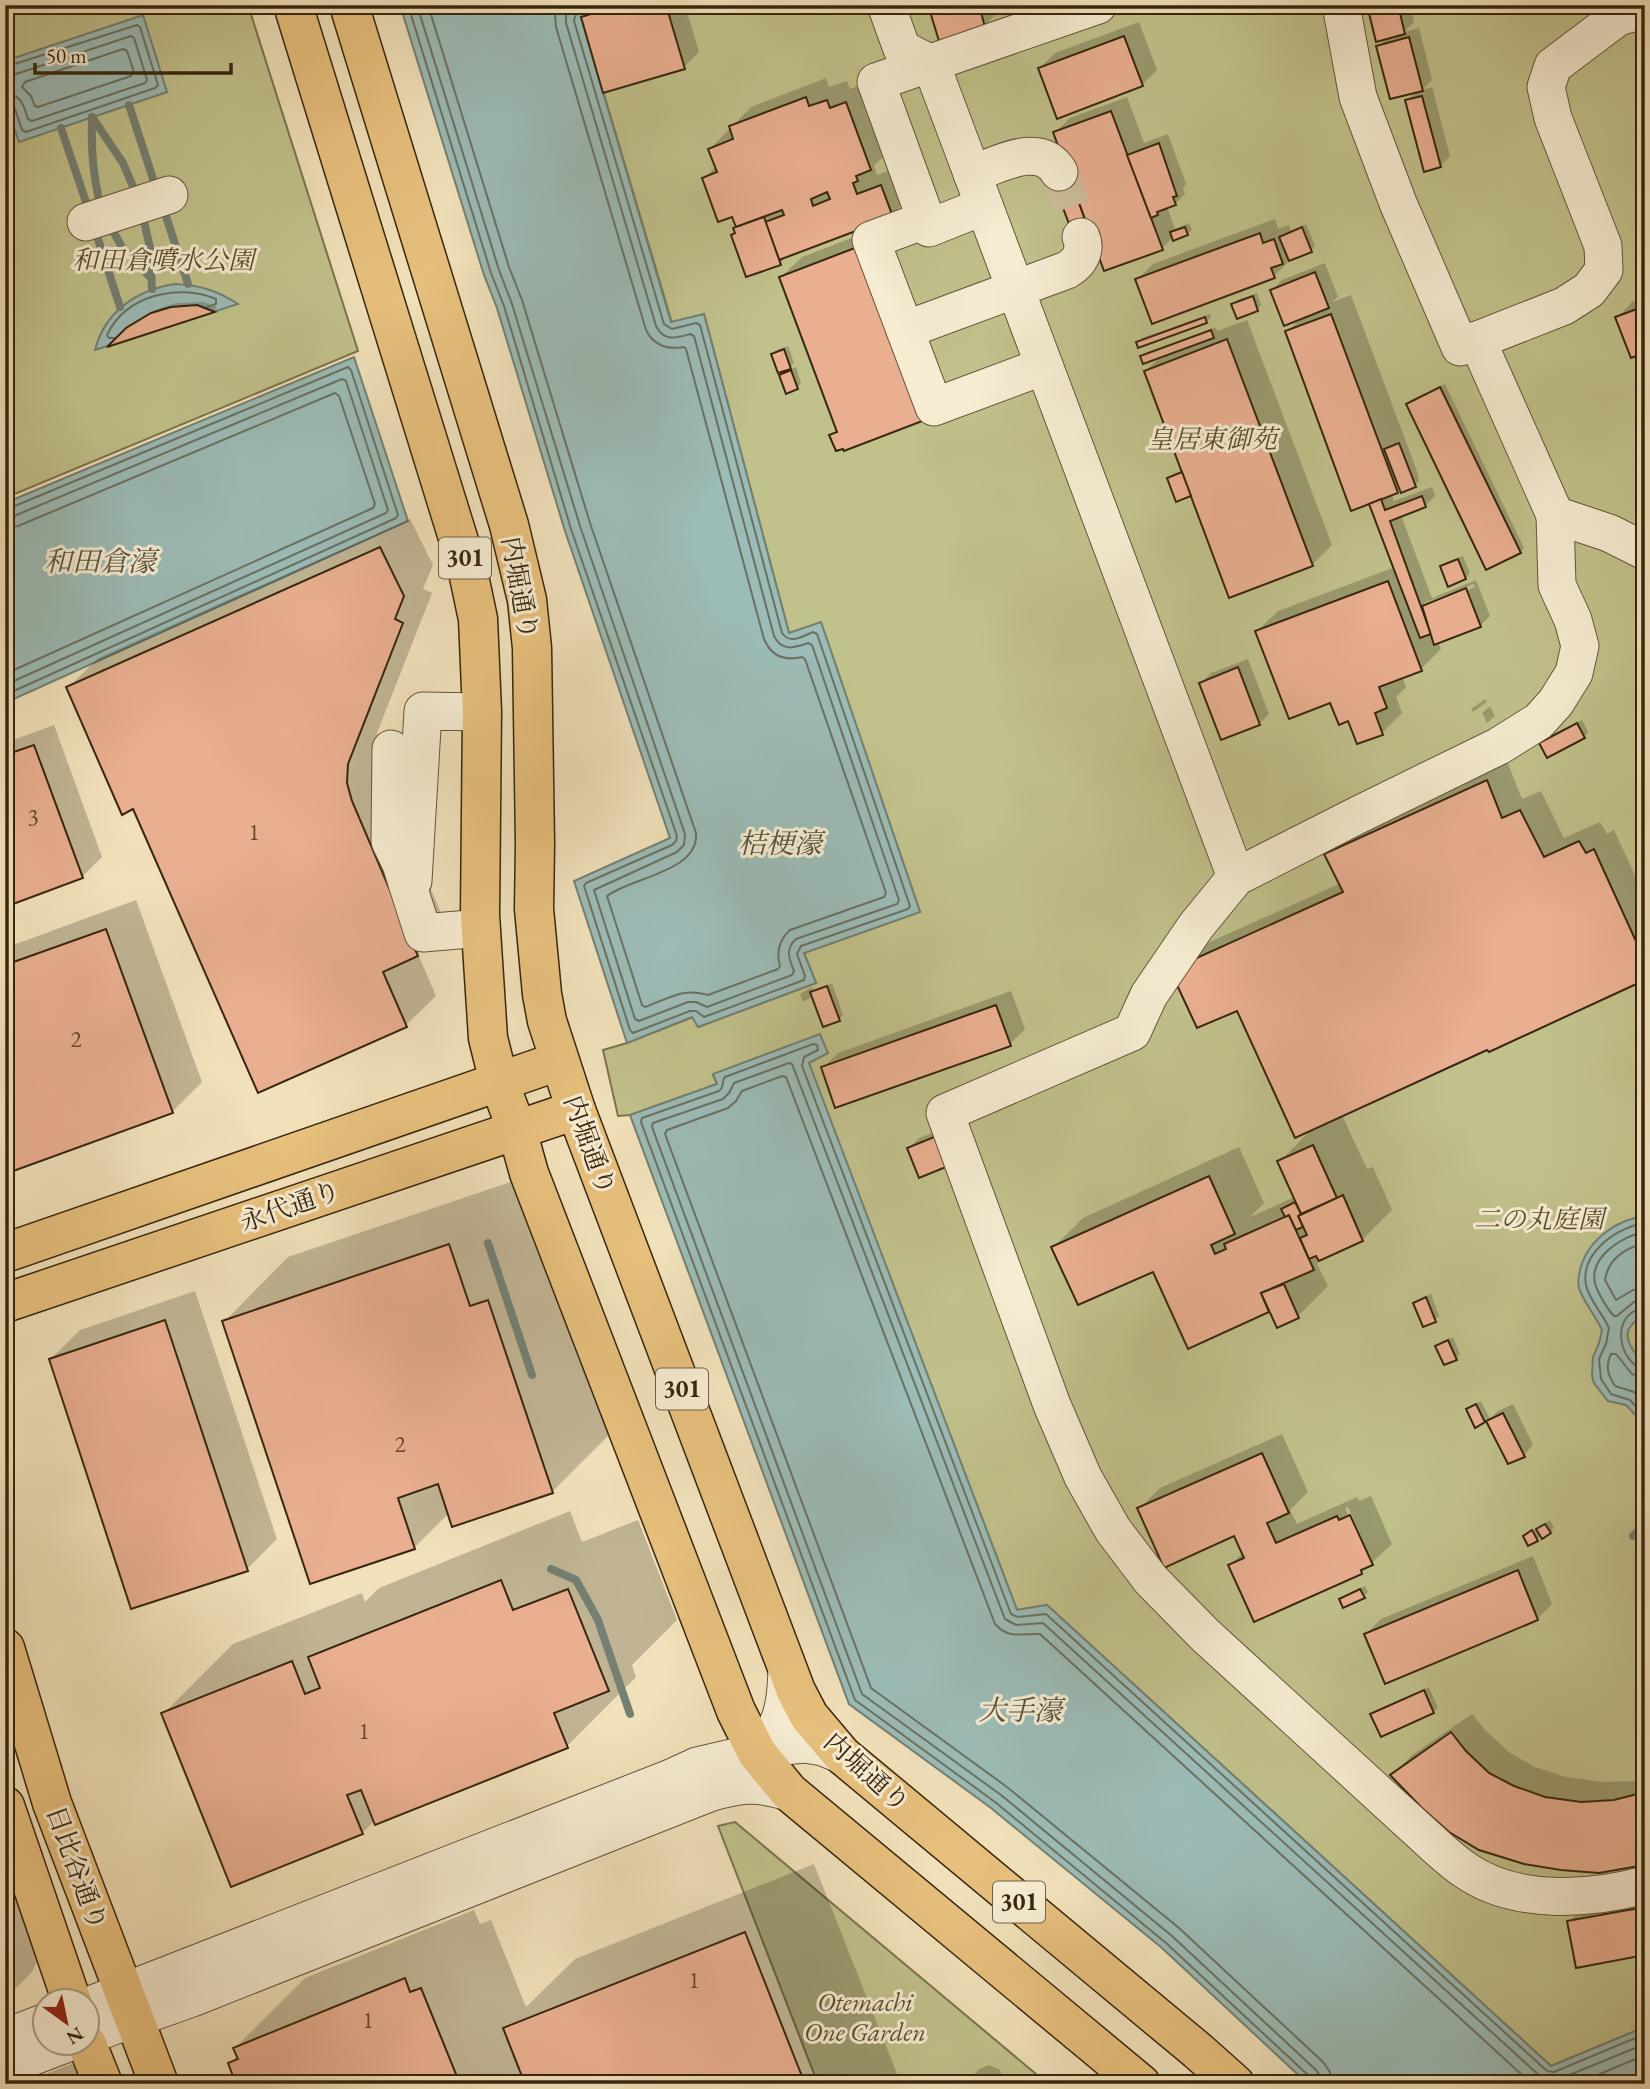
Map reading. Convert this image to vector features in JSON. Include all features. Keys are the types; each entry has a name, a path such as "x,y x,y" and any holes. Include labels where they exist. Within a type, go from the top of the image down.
{"main road":[{"name":"内堀通り","path":"293,5 467,566 478,620 482,712 481,928 488,1038 499,1082 534,1185 736,1711 757,1754 789,1793 1141,2084"},
{"name":"内堀通り","path":"349,5 509,525 527,600 532,662 536,844 534,909 547,1021 576,1110 796,1691 809,1716 842,1755 1235,2084"},
{"name":"永代通り","path":"5,1253 559,1061"},
{"name":"永代通り","path":"5,1303 576,1110"},
{"name":"日比谷通り","path":"5,1648 52,1803 159,2084"},
{"name":"日比谷通り","path":"5,1806 68,1988"},
{"path":"93,2058 103,2084"}],"street":[{"path":"886,5 902,49 931,64 1236,877"},
{"path":"1059,172 1045,158 1033,155 1018,158 929,229 876,82 1098,5"},
{"path":"1341,5 1358,97 1398,203 1460,347 1564,306 1589,290 1604,270 1603,246 1553,118 1546,87 1553,66 1618,17 1640,11 1645,13"},
{"path":"102,217 169,195"},
{"path":"925,220 871,240 934,407 1044,366"},
{"path":"905,330 1073,266 1084,248 1081,237"},
{"path":"1477,340 1555,515 1557,585 1573,620 1580,646 1574,673 1566,688 1539,721 1499,746 1236,877 1196,926 1149,995 1132,1032 945,1113 1052,1405 1083,1477 1113,1530 1151,1580 1248,1676 1466,1871 1515,1891 1547,1896 1585,1896 1645,1885"},
{"path":"1555,515 1609,533 1641,549"},
{"path":"407,883 413,881 423,711 482,712"},
{"path":"391,749 390,841 401,864 423,933 481,928"},
{"path":"703,1780 737,1772 757,1754 774,1733 787,1695 787,1668"},
{"path":"703,1780 721,1735 728,1688"},
{"path":"757,1754 783,1746 805,1744 823,1747 842,1755"},
{"path":"102,2024 128,2005 671,1778 703,1780 730,1787 749,1784 768,1786 789,1793"},
{"path":"102,2006 128,2005"},
{"path":"5,2038 32,2027"},
{"path":"5,2067 32,2056"}],"green space":[{"name":"和田倉噴水公園","path":"5,5 248,5 358,351 5,498"},
{"name":"皇居東御苑","path":"621,5 1645,5 1645,2027 1551,2066 1047,1605 1017,1610 808,1062 828,1053 713,1075 717,1084 630,1115 618,1116 603,1050 693,1017 698,1027 816,983 804,953 920,912 821,623 789,633 704,314 672,323 581,17"},
{"name":"Otemachi One Garden","path":"735,1822 1048,2084 818,2084 718,1826"}],"water":[{"name":"桔梗濠","path":"400,5 621,5 581,18 671,322 704,314 789,633 821,622 920,912 804,953 816,983 698,1027 692,1017 627,1043 574,881 670,838 565,531"},
{"path":"143,15 167,92 19,142 5,100 5,61"},
{"path":"175,284 208,290 238,304 95,350 106,324 124,305 148,291"},
{"name":"和田倉濠","path":"354,357 408,521 5,703 5,503"},
{"name":"大手濠","path":"820,1034 828,1053 809,1063 1017,1610 1047,1605 1551,2066 1645,2027 1645,2084 1308,2084 1162,1948 991,1808 849,1704 630,1115 717,1084 713,1074"},
{"path":"1645,1216 1645,1313 1630,1327 1628,1336 1631,1347 1645,1368 1645,1425 1626,1405 1608,1401 1594,1383 1593,1357 1602,1330 1582,1296 1578,1281 1587,1253 1602,1235 1622,1222"}],"building":[{"path":"621,5 666,5 685,69 603,93 581,17"},
{"path":"928,5 979,5 985,27 939,41"},
{"path":"1367,5 1398,5 1405,34 1376,42"},
{"path":"1124,36 1143,86 1057,119 1038,68"},
{"path":"1409,37 1423,91 1390,99 1376,46"},
{"path":"1422,96 1441,167 1424,172 1405,100"},
{"path":"806,97 809,106 827,100 830,108 846,102 871,170 856,176 858,181 853,183 857,194 881,185 893,217 779,260 765,222 784,215 782,210 736,227 732,217 718,222 702,178 717,172 708,149 733,139 729,126","holes":["827,192 830,199 813,206 811,199"]},
{"path":"1111,111 1163,250 1104,271 1053,132"},
{"path":"1159,143 1177,196 1173,197 1176,205 1157,212 1158,215 1151,218 1127,155"},
{"path":"1068,173 1089,231 1074,237 1052,179"},
{"path":"764,217 781,265 746,277 731,235 735,233 733,228"},
{"path":"1185,227 1188,235 1173,241 1170,232"},
{"path":"1302,227 1312,252 1289,261 1279,237"},
{"path":"1260,233 1263,243 1274,239 1283,264 1271,268 1275,278 1152,324 1135,279"},
{"path":"860,246 925,420 844,451 836,451 829,435 837,432 779,277"},
{"path":"1315,272 1329,308 1284,326 1270,290"},
{"path":"1253,296 1258,311 1237,319 1231,304"},
{"path":"197,305 215,312 107,347 126,328 151,313 171,307"},
{"path":"1645,306 1645,353 1631,358 1615,317"},
{"path":"1331,314 1398,493 1351,511 1285,331"},
{"path":"1205,317 1207,323 1138,348 1136,342"},
{"path":"1211,330 1214,338 1143,364 1140,356"},
{"path":"1227,339 1313,566 1229,598 1144,371"},
{"path":"784,349 791,369 778,373 771,354"},
{"path":"791,370 798,389 786,394 779,375"},
{"path":"1440,387 1521,553 1486,570 1406,404"},
{"path":"1399,443 1416,487 1401,493 1384,449"},
{"path":"1182,472 1191,496 1176,502 1167,478"},
{"path":"1422,496 1426,507 1390,521 1431,634 1420,638 1369,504 1381,499 1385,510"},
{"path":"380,547 404,596 395,619 403,623 348,764 347,783 352,801 418,956 383,972 407,1027 258,1093 133,809 122,815 66,687"},
{"path":"1458,559 1466,579 1448,587 1440,566"},
{"path":"1388,581 1422,671 1379,687 1387,708 1375,713 1383,735 1357,744 1348,721 1339,725 1330,703 1289,719 1255,631"},
{"path":"1466,588 1481,627 1434,645 1422,606"},
{"path":"1238,667 1260,725 1221,740 1199,683"},
{"path":"1577,723 1585,738 1547,758 1539,743"},
{"path":"34,745 83,878 5,907 5,755"},
{"path":"1487,780 1502,818 1520,810 1544,857 1579,841 1586,853 1594,849 1645,961 1645,980 1295,1138 1237,1011 1197,1028 1170,970 1343,892 1324,854"},
{"path":"106,929 173,1113 5,1174 5,965"},
{"path":"827,986 840,1021 823,1027 810,992"},
{"path":"996,1005 1011,1046 835,1108 821,1067"},
{"path":"939,1135 951,1165 919,1178 907,1148"},
{"path":"1313,1145 1337,1198 1301,1214 1277,1161"},
{"path":"1209,1176 1235,1234 1211,1245 1215,1254 1226,1249 1224,1244 1289,1215 1314,1270 1261,1293 1269,1312 1188,1349 1153,1272 1078,1305 1051,1247"},
{"path":"1343,1195 1363,1241 1319,1261 1316,1256 1309,1259 1300,1238 1307,1235 1298,1216"},
{"path":"1295,1202 1303,1227 1296,1230 1289,1215 1285,1217 1281,1209"},
{"path":"449,1244 470,1306 488,1300 553,1493 452,1527 438,1484 398,1498 415,1549 310,1584 222,1321"},
{"path":"1284,1284 1299,1318 1277,1328 1261,1293"},
{"path":"1426,1297 1436,1322 1423,1327 1413,1303"},
{"path":"165,1320 248,1571 131,1609 49,1359"},
{"path":"1448,1340 1457,1360 1444,1365 1435,1346"},
{"path":"1476,1404 1485,1422 1475,1428 1466,1409"},
{"path":"1503,1413 1525,1457 1508,1464 1486,1421"},
{"path":"1262,1453 1289,1513 1267,1523 1276,1543 1337,1516 1339,1520 1350,1515 1373,1565 1361,1570 1362,1574 1254,1622 1228,1565 1244,1558 1234,1536 1164,1568 1137,1508"},
{"path":"1545,1524 1551,1533 1542,1539 1536,1529"},
{"path":"1532,1530 1538,1541 1528,1546 1523,1536"},
{"path":"1518,1570 1538,1620 1385,1684 1364,1634"},
{"path":"501,1580 513,1610 568,1589 609,1691 554,1713 568,1748 375,1825 361,1790 347,1795 363,1834 231,1887 161,1713 292,1661 305,1694 320,1688 308,1657"},
{"path":"1360,1589 1365,1598 1343,1608 1339,1599"},
{"path":"1424,1690 1434,1713 1381,1737 1370,1714"},
{"path":"1451,1732 1489,1773 1514,1786 1545,1797 1581,1802 1614,1800 1645,1792 1645,1865 1599,1873 1524,1864 1479,1850 1449,1832 1390,1775"},
{"path":"1645,1907 1645,1955 1576,1968 1567,1921"},
{"path":"745,1932 805,2084 525,2084 503,2028"},
{"path":"405,1978 410,1992 421,1988 460,2084 236,2084 228,2063 238,2059 233,2048"},
{"path":"975,2075 986,2077 992,2084 963,2084 967,2078"}],"waterway":[{"path":"129,105 156,188"},
{"path":"92,117 123,163 137,196"},
{"path":"92,117 93,163 101,208"},
{"path":"61,128 89,211"},
{"path":"163,207 188,284"},
{"path":"142,212 150,248 152,289"},
{"path":"110,226 122,247 151,278"},
{"path":"95,230 120,307"},
{"path":"488,1243 532,1375"},
{"path":"1633,1536 1645,1524"},
{"path":"551,1569 576,1580 598,1620 630,1714"}],"tunnel":[{"path":"1059,172 1081,237"}],"park label":[{"name":"二の丸庭園","path":"1539,1219"}]}
